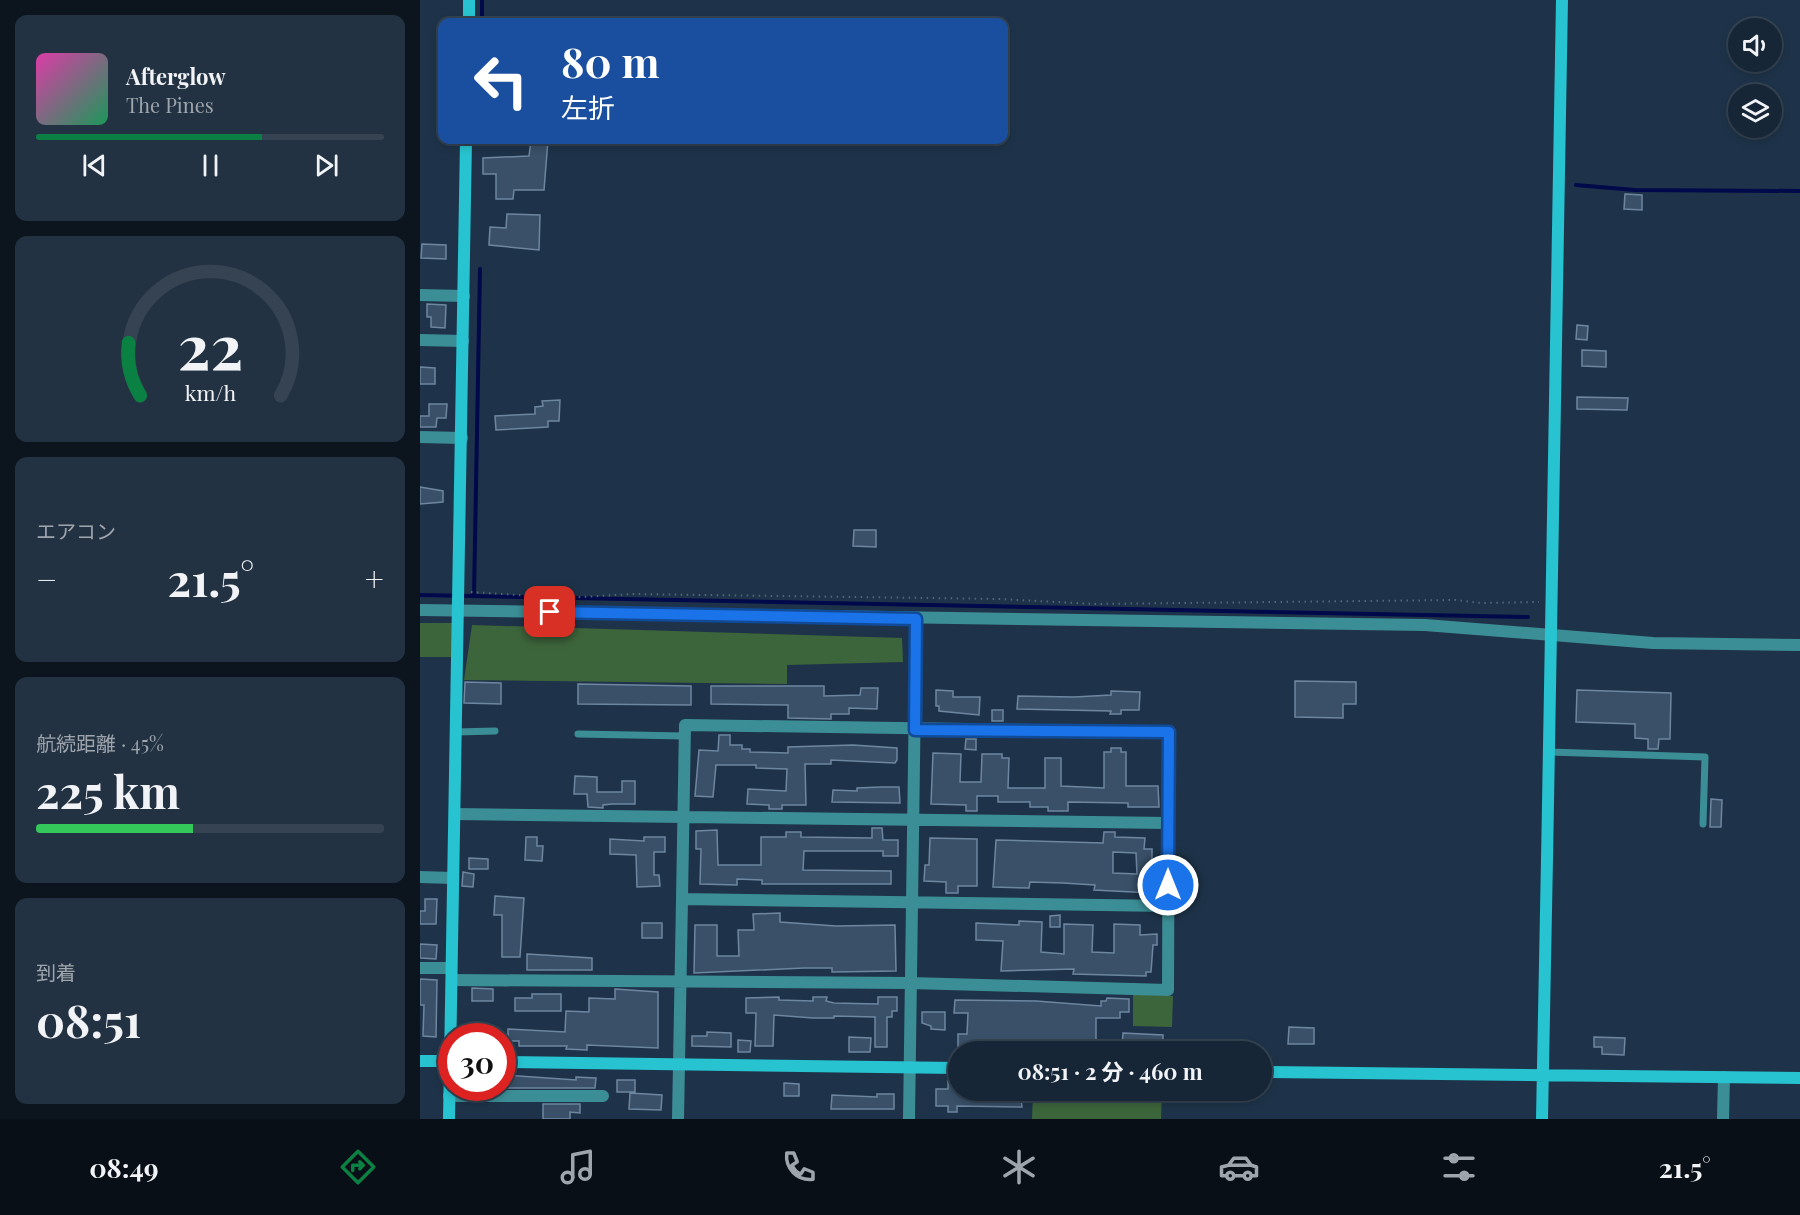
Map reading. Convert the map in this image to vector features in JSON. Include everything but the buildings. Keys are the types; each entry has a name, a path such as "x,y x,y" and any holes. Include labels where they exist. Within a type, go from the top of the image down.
{"street":[{"path":"469,18 470,0"},
{"path":"1542,1119 1551,601 1557,422 1562,0"},
{"path":"451,1023 466,144"},
{"path":"420,295 464,296"},
{"path":"420,340 463,341"},
{"path":"420,437 462,438"},
{"path":"420,610 1425,625 1653,643 1800,645"},
{"path":"909,1119 916,619"},
{"path":"420,968 452,974 680,981 911,983 1168,990 1169,732 685,725 680,981 678,1119"},
{"path":"455,814 1168,823"},
{"path":"420,877 453,878"},
{"path":"682,899 912,900 1168,906"},
{"path":"420,1061 438,1061"},
{"path":"516,1062 948,1068"},
{"path":"1272,1072 1800,1078"},
{"path":"1723,1119 1724,1077"},
{"path":"516,1096 603,1096"},
{"path":"449,1119 450,1101"}],"lane":[{"path":"456,732 495,731"},
{"path":"578,734 685,736"},
{"path":"1549,752 1705,757 1703,824"}],"path":[{"path":"459,592 565,598 633,594 1000,599 1094,604 1551,601"}],"green space":[{"path":"420,623 455,623 455,657 420,657"},
{"path":"472,625 902,638 903,662 787,665 787,684 464,680"},
{"path":"1133,994 1173,996 1172,1027 1133,1026"},
{"path":"1033,1101 1162,1101 1161,1119 1032,1119"}],"waterway":[{"path":"482,0 482,18"},
{"path":"1576,185 1635,190 1800,191"},
{"path":"474,596 480,269"},
{"path":"420,595 1528,617"}],"route":[{"path":"550,612 916,619 915,730 1169,732 1168,885"}]}
